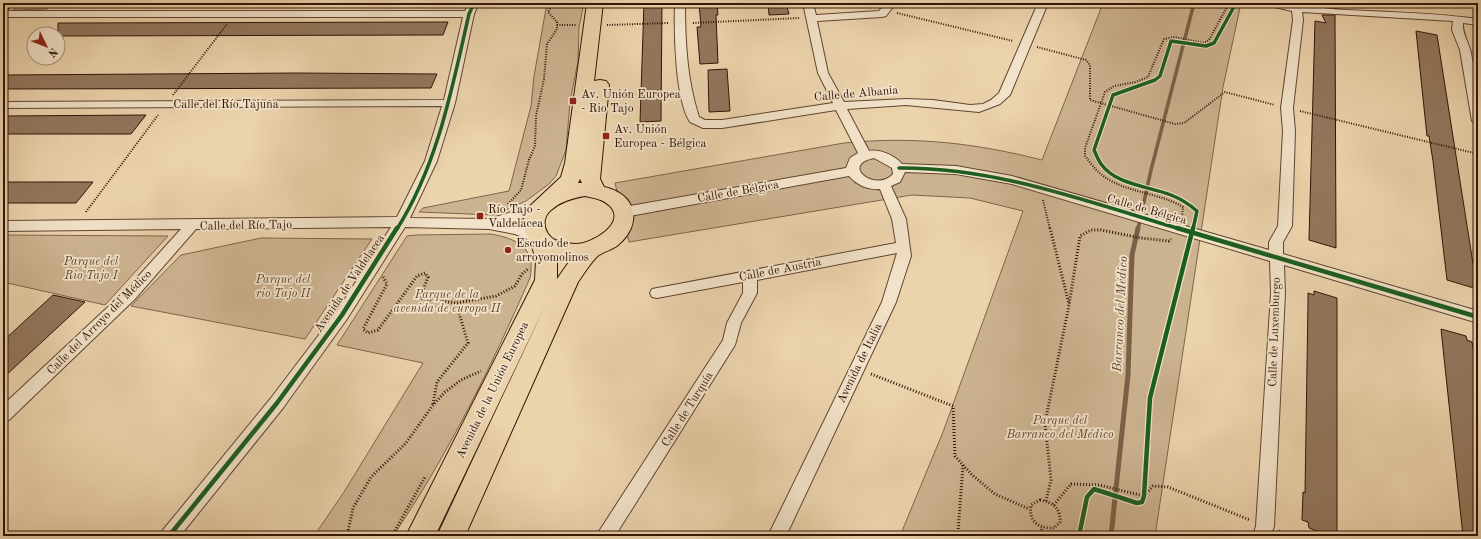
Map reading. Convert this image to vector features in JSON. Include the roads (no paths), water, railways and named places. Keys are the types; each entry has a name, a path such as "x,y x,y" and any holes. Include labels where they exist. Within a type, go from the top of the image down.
{"main road":[{"path":"546,203 573,191 596,190 614,198 621,204 624,212 624,221 621,230 614,238 591,250 577,253 563,252 550,248 540,240 534,229 535,218 546,203 570,180 576,163 595,3"},
{"path":"596,190 590,179 609,3"},
{"name":"Avenida de la Unión Europea","path":"420,536 546,280 549,264 548,256 540,240"},
{"name":"Avenida de la Unión Europea","path":"451,536 569,278 591,250"}],"street":[{"path":"3,6 6,3"},
{"name":"Calle de Albania","path":"680,3 679,43 684,81 690,109 694,119 703,124 722,124 842,106 892,101 934,103 976,109 994,104 1004,95 1043,3"},
{"path":"808,3 812,18 815,42 823,73 842,106 865,155"},
{"path":"812,18 882,14 891,3"},
{"path":"1269,3 1297,10 1371,15 1458,18 1478,22"},
{"path":"3,14 472,8"},
{"name":"Avenida de Valdelacea","path":"169,536 277,403 342,315 401,222 432,161 449,103 472,8"},
{"name":"Calle de Luxemburgo","path":"1263,531 1278,292 1276,242 1285,226 1290,131 1287,108 1298,20 1297,10"},
{"path":"1458,18 1457,30 1465,50 1478,121"},
{"name":"Calle del Río Tajuña","path":"3,105 449,103"},
{"path":"874,154 886,156 895,162 899,168 898,175 894,180 884,184 866,183 856,177 852,172 852,166 855,160 865,155 874,154"},
{"name":"Calle de Bélgica","path":"899,168 922,166 972,171 1040,188 1180,228 1478,318"},
{"name":"Calle de Bélgica","path":"624,212 852,172"},
{"name":"Avenida de Italia","path":"776,536 889,302 904,256 899,219 884,184"},
{"name":"Calle del Río Tajo","path":"489,224 546,203"},
{"name":"Calle del Río Tajo","path":"3,226 192,226 401,222 489,224 518,230 540,240"},
{"name":"Calle del Arroyo del Médico","path":"3,415 130,296 192,226"},
{"name":"Calle de Austria","path":"657,293 903,247"},
{"name":"Calle de Turquía","path":"606,536 730,341 734,323 750,293 750,275"}],"waterway":[{"name":"Barranco del Médico","path":"1138,229 1151,170 1194,3"},
{"name":"Barranco del Médico","path":"1111,536 1128,375 1132,255 1138,228"}],"place":[{"name":"Av. Unión Europea - Rio Tajo","path":"573,101"},
{"name":"Av. Unión Europea - Bélgica","path":"606,136"},
{"name":"Río Tajo - Valdelacea","path":"480,216"},
{"name":"Escudo de arroyomolinos","path":"508,250"}],"park label":[{"name":"Parque del Rio Tajo I","path":"91,268"},
{"name":"Parque del rio Tajo II","path":"283,286"},
{"name":"Parque de la avenida de europa II","path":"447,301"},
{"name":"Parque del Barranco del Médico","path":"1060,427"}]}
